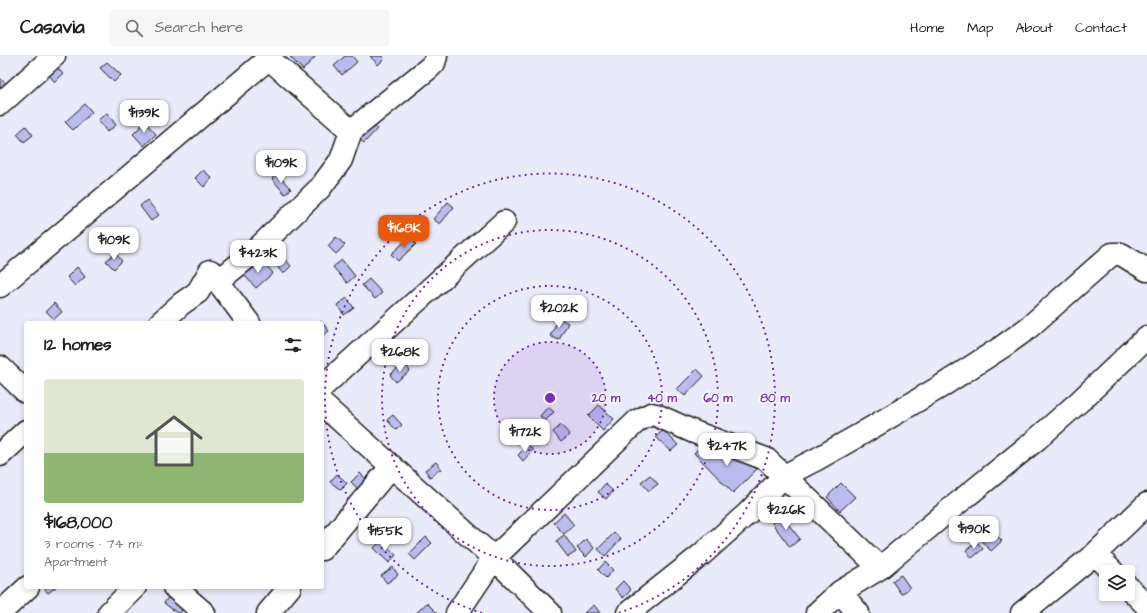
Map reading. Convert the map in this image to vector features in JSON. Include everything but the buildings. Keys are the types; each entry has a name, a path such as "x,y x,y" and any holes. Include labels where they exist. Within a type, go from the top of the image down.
{"street":[{"path":"0,104 54,56"},
{"path":"210,271 222,278 254,252 320,188 341,160 351,131 429,68 434,63 436,56"},
{"path":"0,286 267,57 351,131"},
{"path":"324,385 504,222"},
{"path":"628,613 701,555 748,513 784,476 861,434 940,387 1002,347 1027,329 1112,254 1121,254 1147,270"},
{"path":"162,321 181,304 198,292 210,271"},
{"path":"210,271 248,321"},
{"path":"817,613 840,592 880,568 1037,439 1080,401 1147,336"},
{"path":"0,367 24,390"},
{"path":"324,406 494,558 550,613"},
{"path":"457,613 494,558 637,421 651,414 766,459 880,568"},
{"path":"0,455 24,433"},
{"path":"324,547 392,466"},
{"path":"1022,613 1096,554 1147,504"},
{"path":"1096,554 1106,565"},
{"path":"0,613 26,589"},
{"path":"109,613 133,589"},
{"path":"176,589 204,613"},
{"path":"268,613 288,589"},
{"path":"840,592 858,613"},
{"path":"1135,594 1147,606"}]}
